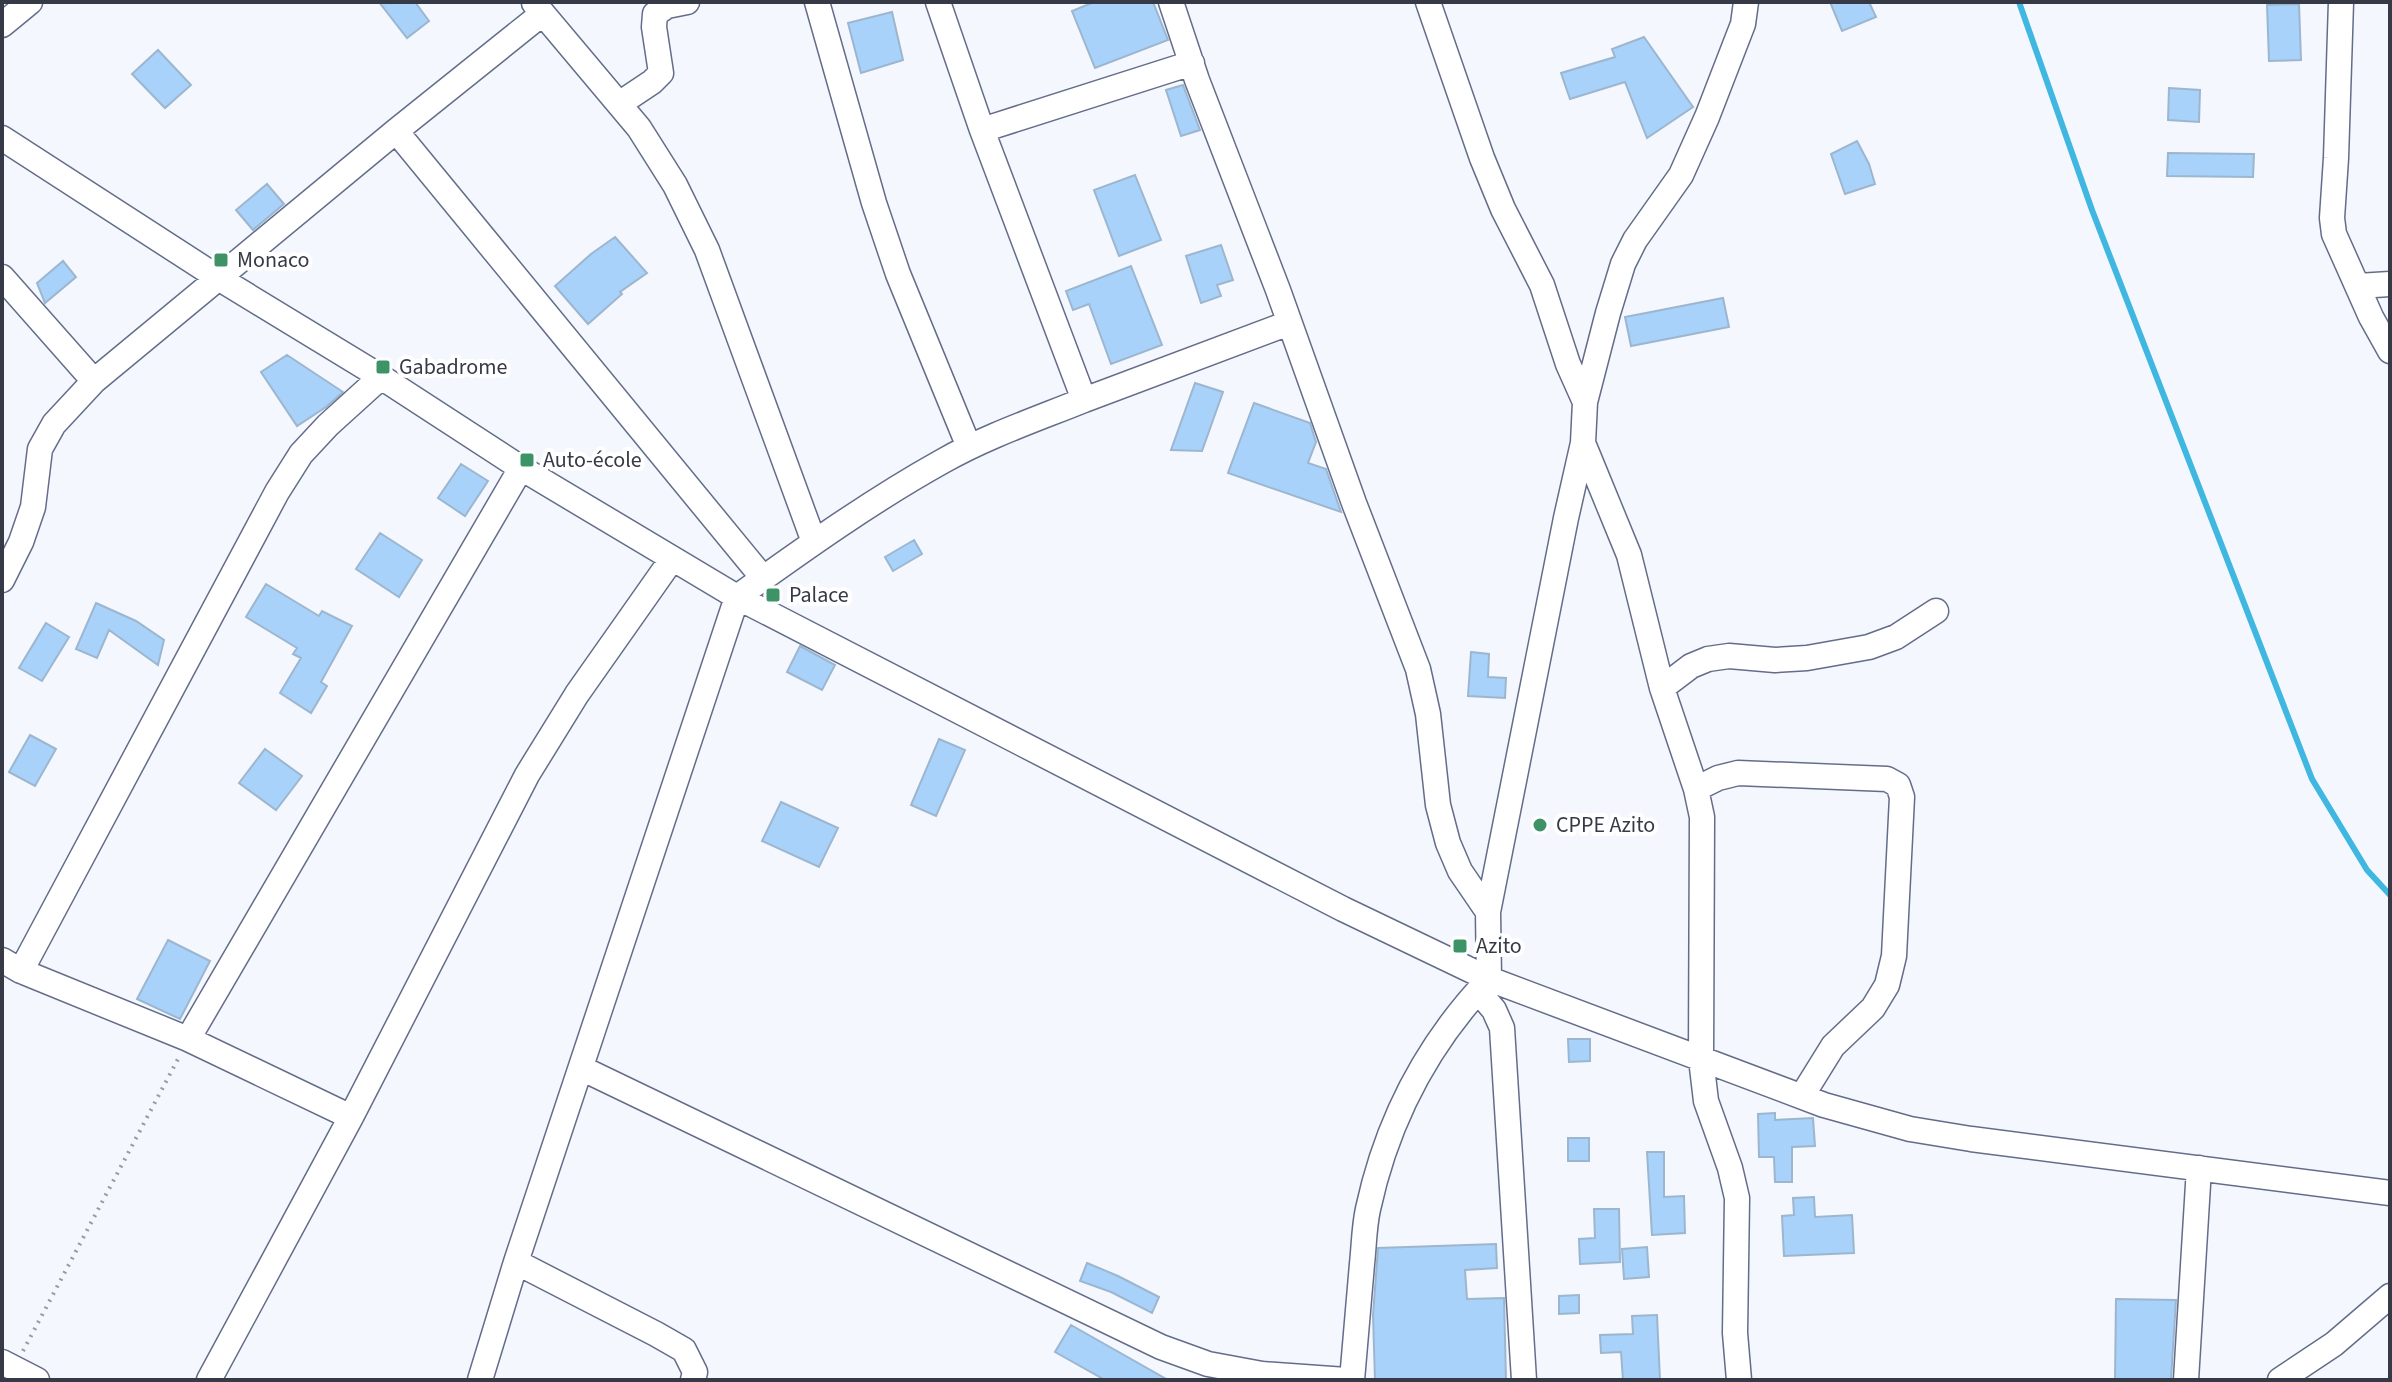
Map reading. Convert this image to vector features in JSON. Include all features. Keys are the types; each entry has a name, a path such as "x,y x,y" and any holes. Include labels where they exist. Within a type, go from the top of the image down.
{"street":[{"path":"2,25 30,2"},
{"path":"619,104 661,73 655,14 667,6 687,2"},
{"path":"817,2 874,203 898,274 969,447"},
{"path":"938,2 982,130 1084,400"},
{"path":"1171,2 1197,80 1418,669 1428,714 1438,805 1448,843 1460,871 1488,912"},
{"path":"1428,2 1482,158 1503,209 1542,285 1568,364 1585,402"},
{"path":"1524,1380 1502,1028 1484,985 1488,912 1583,443 1585,402 1623,264 1635,240 1681,175 1743,24 1746,2"},
{"path":"2341,2 2332,218 2334,234 2371,317 2390,351"},
{"path":"2,580 21,542 33,507 40,449 54,424 94,381 220,279 538,8 639,128 675,185 707,250 814,542"},
{"path":"982,130 1192,63"},
{"path":"396,131 763,578"},
{"path":"2,138 521,468 737,597 1343,909 1484,985 1802,1096 1867,1117 1941,1135 2390,1193"},
{"path":"2,277 94,381"},
{"path":"2358,286 2390,284"},
{"path":"480,1380 516,1262 737,597 814,542 941,461 969,447 1289,323"},
{"path":"351,1117 188,1039 11,965 277,492 301,454 381,377"},
{"path":"1583,443 1629,555 1662,688 1696,789 1702,817 1701,1059 1706,1101 1730,1168 1737,1198 1735,1333 1739,1380"},
{"path":"188,1039 521,468"},
{"path":"209,1380 351,1117 527,775 577,694 672,559"},
{"path":"1662,688 1691,666 1708,659 1729,656 1775,660 1807,658 1869,647 1896,637 1936,611"},
{"path":"1696,789 1718,778 1738,773 1887,779 1898,785 1902,797 1894,956 1887,985 1873,1008 1833,1046 1802,1096"},
{"path":"581,1068 1161,1347 1208,1364 1349,1380 1367,1212 1383,1149 1407,1092 1432,1047 1484,985"},
{"path":"2186,1380 2199,1168"},
{"path":"516,1262 684,1350 695,1372 693,1380"},
{"path":"2280,1380 2334,1344 2390,1296"},
{"path":"8,1365 37,1380"}],"path":[{"path":"8,1365 188,1039"}],"building":[{"path":"379,2 415,2 429,21 407,38"},
{"path":"1094,2 1153,2 1168,40 1095,68 1072,11"},
{"path":"1830,2 1869,2 1876,17 1842,31"},
{"path":"2299,4 2301,60 2269,61 2267,5"},
{"path":"892,12 903,60 861,73 848,23"},
{"path":"1644,37 1693,107 1647,138 1625,82 1570,99 1561,73 1615,57 1612,49"},
{"path":"158,50 191,85 165,108 132,74"},
{"path":"1183,85 1200,130 1181,136 1166,90"},
{"path":"2169,88 2200,90 2199,122 2168,120"},
{"path":"1857,141 1875,184 1845,194 1831,154"},
{"path":"2168,153 2254,154 2253,177 2167,176"},
{"path":"1135,175 1161,240 1119,256 1094,190"},
{"path":"267,184 284,204 253,230 236,210"},
{"path":"615,237 647,273 620,292 622,294 588,324 555,286"},
{"path":"1221,245 1233,280 1217,285 1221,296 1201,303 1186,256"},
{"path":"63,261 76,277 45,303 37,283"},
{"path":"1131,266 1162,345 1111,364 1089,304 1073,310 1066,291"},
{"path":"1723,298 1729,327 1631,346 1625,317"},
{"path":"287,355 343,392 297,426 261,372"},
{"path":"1195,383 1223,392 1202,451 1171,450"},
{"path":"1254,403 1310,423 1316,442 1308,463 1326,469 1341,512 1228,473"},
{"path":"461,464 488,481 465,516 438,498"},
{"path":"380,533 422,560 399,597 356,569"},
{"path":"914,540 922,554 893,571 885,557"},
{"path":"266,584 319,616 322,611 352,626 321,682 327,686 311,713 280,693 301,658 293,654 297,648 246,617"},
{"path":"96,603 136,621 164,640 158,665 109,630 97,658 76,649"},
{"path":"46,623 69,637 42,681 19,668"},
{"path":"800,646 835,665 822,690 787,672"},
{"path":"1471,652 1489,654 1488,677 1506,678 1505,698 1468,696"},
{"path":"30,735 56,749 35,786 9,772"},
{"path":"939,739 965,750 936,816 911,805"},
{"path":"265,749 302,776 276,810 239,783"},
{"path":"781,802 838,828 819,867 762,841"},
{"path":"168,940 210,961 180,1019 137,999"},
{"path":"1568,1039 1590,1039 1590,1061 1569,1062"},
{"path":"1775,1113 1775,1120 1813,1118 1815,1146 1792,1147 1792,1182 1775,1182 1774,1157 1759,1157 1758,1114"},
{"path":"1568,1138 1589,1138 1589,1161 1568,1161"},
{"path":"1647,1152 1664,1152 1664,1197 1684,1196 1685,1233 1652,1235"},
{"path":"1814,1197 1815,1217 1852,1215 1854,1253 1784,1256 1782,1216 1794,1215 1793,1198"},
{"path":"1594,1209 1619,1209 1620,1262 1580,1264 1579,1239 1595,1238"},
{"path":"1496,1244 1497,1268 1465,1270 1467,1299 1504,1298 1506,1380 1375,1380 1373,1315 1378,1248"},
{"path":"1647,1247 1649,1277 1624,1279 1622,1249"},
{"path":"1087,1263 1159,1297 1152,1313 1111,1292 1080,1281"},
{"path":"1579,1295 1579,1313 1559,1314 1559,1296"},
{"path":"2116,1299 2176,1300 2171,1380 2115,1380"},
{"path":"1657,1315 1660,1380 1623,1380 1621,1352 1601,1353 1600,1335 1633,1334 1632,1316"},
{"path":"1071,1325 1168,1380 1105,1380 1055,1352"}],"waterway":[{"path":"2019,2 2092,210 2312,779 2367,870 2390,895"}],"place":[{"name":"Monaco","path":"221,260"},
{"name":"Gabadrome","path":"383,367"},
{"name":"Auto-école","path":"527,460"},
{"name":"Palace","path":"773,595"},
{"name":"CPPE Azito","path":"1540,825"},
{"name":"Azito","path":"1460,946"}]}
